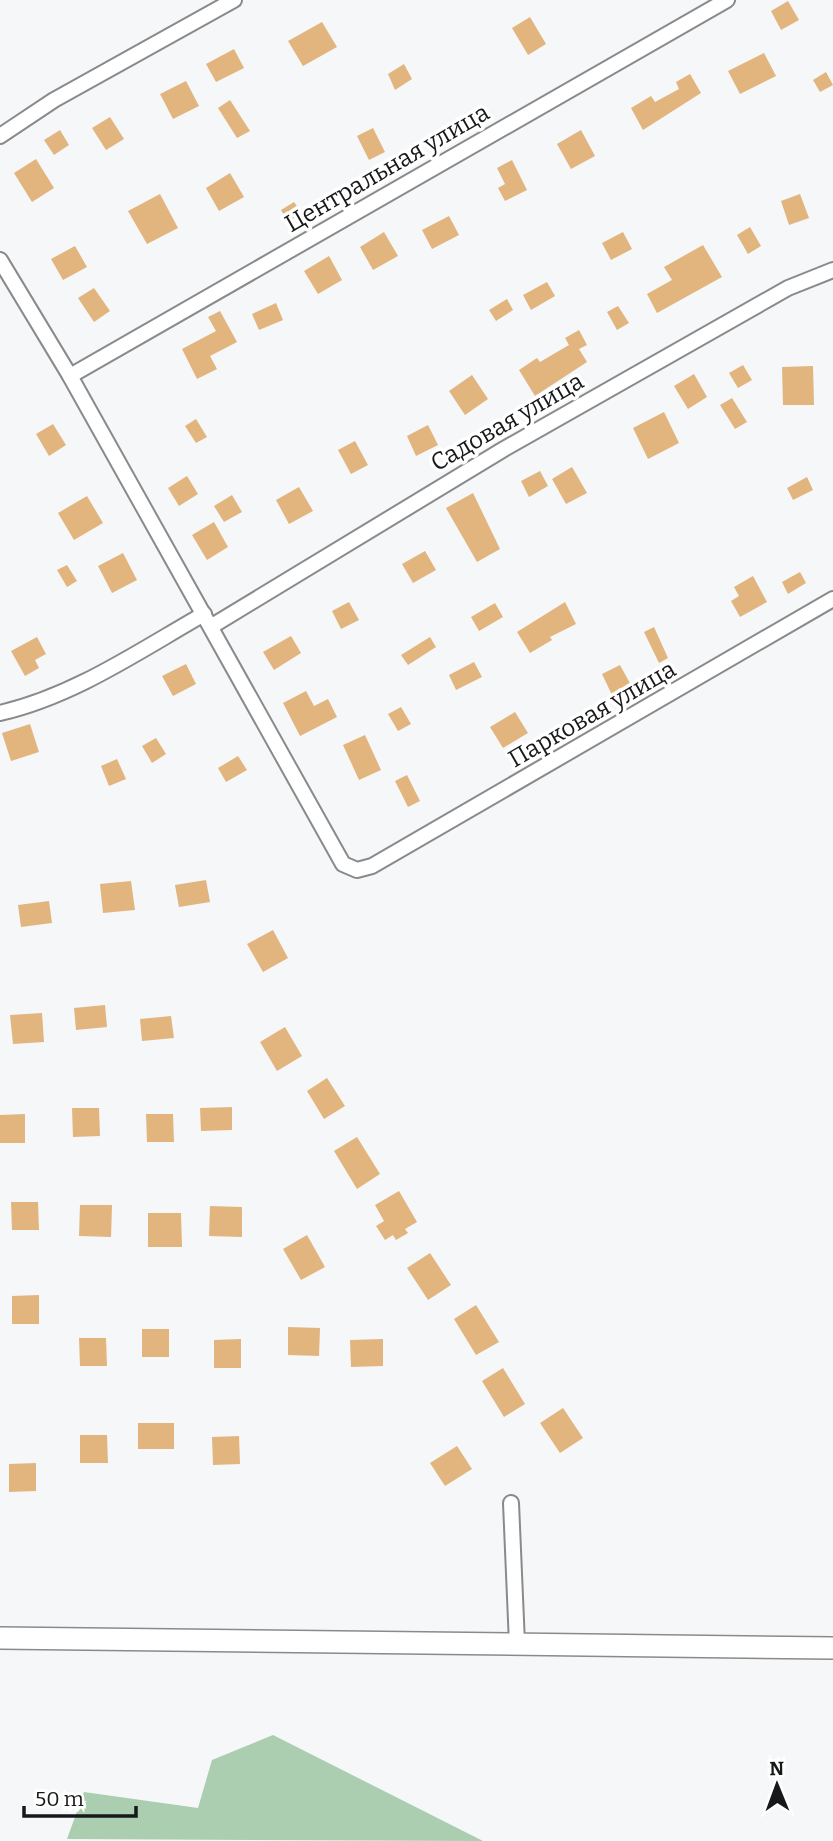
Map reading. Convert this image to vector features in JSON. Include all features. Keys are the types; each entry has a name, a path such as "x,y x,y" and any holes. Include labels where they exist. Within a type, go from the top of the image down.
{"main road":[{"path":"0,1638 833,1648"}],"street":[{"path":"0,136 54,100 234,0"},
{"name":"Центральная улица","path":"70,376 727,0"},
{"path":"0,260 70,376 208,620"},
{"name":"Садовая улица","path":"0,713 33,706 208,620 788,288 833,270"},
{"name":"Парковая улица","path":"208,620 343,864 357,870 372,866 833,599"},
{"path":"511,1503 517,1644"}],"green space":[{"path":"273,1735 483,1841 67,1839 84,1792 198,1808 212,1760"}],"building":[{"path":"788,1 799,20 781,30 771,11"},
{"path":"530,17 546,44 528,55 512,28"},
{"path":"322,22 337,47 303,66 288,41"},
{"path":"234,49 244,68 216,82 206,64"},
{"path":"764,53 776,76 740,94 728,71"},
{"path":"404,64 412,79 395,90 388,74"},
{"path":"826,72 833,85 820,92 813,80"},
{"path":"690,74 701,93 643,130 631,108 651,96 655,102 679,89 676,82"},
{"path":"186,81 199,106 173,119 160,94"},
{"path":"230,100 250,131 237,138 218,108"},
{"path":"110,117 124,139 106,150 92,128"},
{"path":"373,128 385,152 369,160 357,136"},
{"path":"60,130 69,145 54,155 44,140"},
{"path":"581,130 595,156 571,169 557,144"},
{"path":"36,159 54,188 32,202 14,173"},
{"path":"512,160 527,190 505,201 498,188 505,184 497,168"},
{"path":"230,173 244,197 219,211 206,188"},
{"path":"160,194 178,228 147,244 128,211"},
{"path":"800,194 809,218 789,225 781,201"},
{"path":"294,202 302,213 288,222 281,210"},
{"path":"449,216 459,235 432,249 422,230"},
{"path":"750,227 761,246 748,254 737,235"},
{"path":"384,232 398,256 373,270 360,247"},
{"path":"623,232 632,249 611,260 602,243"},
{"path":"703,245 722,277 657,313 647,294 672,280 664,267"},
{"path":"75,246 87,267 63,280 51,259"},
{"path":"329,256 342,280 318,294 304,271"},
{"path":"547,282 555,296 531,310 523,295"},
{"path":"94,288 110,311 94,322 78,298"},
{"path":"507,299 513,310 496,321 489,310"},
{"path":"276,303 283,320 259,330 252,314"},
{"path":"618,306 629,323 617,330 607,312"},
{"path":"220,311 237,342 210,356 217,369 197,379 182,349 216,331 208,317"},
{"path":"579,330 587,345 579,349 587,362 535,396 519,370 537,358 540,362 569,345 565,338"},
{"path":"743,365 752,380 738,388 729,373"},
{"path":"813,366 814,405 783,405 782,367"},
{"path":"694,374 707,397 688,409 674,386"},
{"path":"472,375 488,399 465,415 449,391"},
{"path":"732,398 747,422 735,429 720,405"},
{"path":"664,412 679,443 648,459 633,428"},
{"path":"196,419 207,437 196,443 185,426"},
{"path":"53,424 66,445 49,456 36,434"},
{"path":"428,425 438,445 416,456 407,436"},
{"path":"355,441 368,465 351,474 338,450"},
{"path":"572,467 587,493 566,504 552,479"},
{"path":"540,471 548,486 529,497 521,481"},
{"path":"187,476 198,494 179,506 168,488"},
{"path":"807,477 813,490 793,500 787,488"},
{"path":"299,487 313,511 289,524 276,500"},
{"path":"473,493 500,549 477,562 446,508"},
{"path":"232,495 242,512 224,522 214,506"},
{"path":"87,496 103,523 74,540 58,513"},
{"path":"214,522 228,547 207,560 192,535"},
{"path":"425,551 436,570 413,583 402,564"},
{"path":"123,553 137,580 112,593 98,566"},
{"path":"67,565 77,581 67,587 57,570"},
{"path":"800,572 806,583 788,594 782,582"},
{"path":"753,576 767,602 740,617 731,601 739,596 734,587"},
{"path":"349,602 359,620 341,629 332,611"},
{"path":"565,602 576,624 550,637 552,640 530,653 517,632"},
{"path":"495,603 503,617 479,631 471,617"},
{"path":"654,627 668,658 659,663 644,632"},
{"path":"291,636 301,653 274,670 263,652"},
{"path":"37,637 46,654 35,660 39,668 25,676 11,651"},
{"path":"430,637 436,647 408,665 401,655"},
{"path":"474,662 482,677 456,690 449,675"},
{"path":"186,664 196,684 173,696 162,676"},
{"path":"620,665 632,687 613,697 602,674"},
{"path":"306,691 314,706 328,699 337,717 300,736 283,703"},
{"path":"401,707 411,724 398,731 388,714"},
{"path":"515,712 528,733 503,748 490,727"},
{"path":"30,724 39,752 11,761 2,733"},
{"path":"365,735 381,770 359,780 343,745"},
{"path":"156,738 166,754 152,763 142,746"},
{"path":"238,756 247,770 226,782 218,768"},
{"path":"117,759 126,779 109,786 101,766"},
{"path":"407,775 420,801 408,807 395,781"},
{"path":"206,880 210,902 179,907 175,885"},
{"path":"131,881 135,910 103,913 100,884"},
{"path":"49,901 52,923 21,927 18,905"},
{"path":"273,930 288,958 263,972 247,944"},
{"path":"105,1005 107,1027 76,1030 74,1008"},
{"path":"42,1013 44,1042 13,1044 10,1015"},
{"path":"171,1016 174,1038 142,1041 140,1019"},
{"path":"285,1027 302,1056 277,1071 260,1042"},
{"path":"327,1078 345,1106 324,1119 307,1091"},
{"path":"232,1107 232,1130 201,1131 200,1108"},
{"path":"72,1108 99,1108 100,1136 73,1137"},
{"path":"25,1114 25,1143 0,1143 0,1115"},
{"path":"146,1114 173,1114 174,1142 147,1142"},
{"path":"357,1137 380,1174 357,1189 334,1151"},
{"path":"399,1191 417,1222 405,1229 408,1233 396,1240 393,1235 385,1240 376,1226 384,1221 375,1205"},
{"path":"11,1202 38,1202 39,1230 12,1230"},
{"path":"80,1205 112,1205 111,1237 79,1236"},
{"path":"210,1206 242,1207 242,1237 209,1236"},
{"path":"148,1213 181,1213 182,1247 148,1247"},
{"path":"307,1235 325,1267 301,1280 283,1249"},
{"path":"430,1253 451,1285 428,1300 407,1268"},
{"path":"39,1295 39,1324 12,1324 12,1296"},
{"path":"476,1305 499,1342 476,1355 454,1319"},
{"path":"288,1327 320,1328 319,1356 288,1355"},
{"path":"142,1329 169,1329 169,1357 142,1357"},
{"path":"79,1338 106,1338 107,1366 80,1366"},
{"path":"241,1339 241,1368 214,1368 214,1340"},
{"path":"383,1339 383,1366 351,1367 350,1340"},
{"path":"503,1368 525,1404 504,1417 482,1381"},
{"path":"563,1408 583,1438 560,1453 540,1423"},
{"path":"138,1423 174,1423 174,1449 138,1449"},
{"path":"80,1435 107,1435 108,1463 80,1463"},
{"path":"239,1436 240,1464 213,1465 212,1437"},
{"path":"457,1446 472,1469 445,1486 430,1463"},
{"path":"36,1463 36,1491 9,1492 9,1464"}]}
